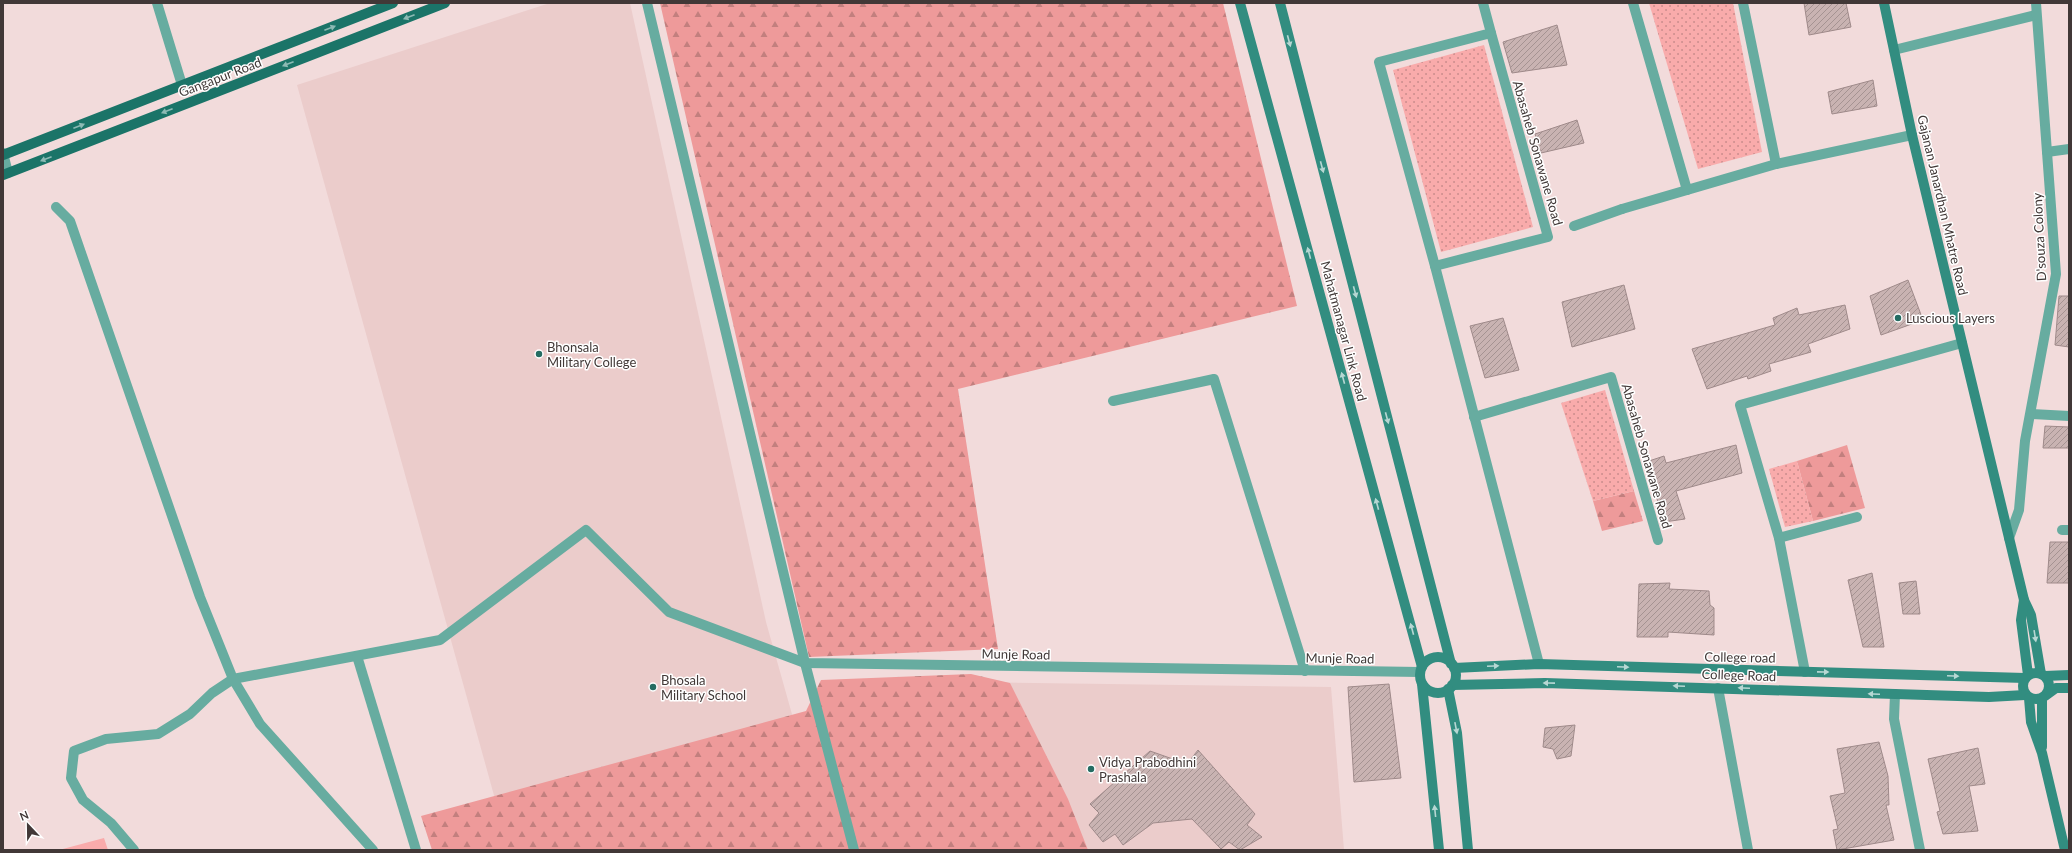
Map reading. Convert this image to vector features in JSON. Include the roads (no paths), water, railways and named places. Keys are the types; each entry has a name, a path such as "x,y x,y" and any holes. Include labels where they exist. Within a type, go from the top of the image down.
{"main road":[{"name":"Gangapur Road","path":"3,154 182,86 393,3"},
{"name":"Gangapur Road","path":"5,174 446,3"},
{"name":"Mahatmanagar Link Road","path":"1240,3 1421,670"},
{"name":"Mahatmanagar Link Road","path":"1280,3 1452,666"},
{"name":"Gajanan Janardhan Mhatre Road","path":"1884,3 1912,135 2024,600 2031,615 2043,675"},
{"name":"Gajanan Janardhan Mhatre Road","path":"2024,600 2021,620 2027,677"},
{"path":"1422,684 1426,689 1437,693 1450,687 1455,679 1452,666 1441,658 1436,658 1430,659 1421,670 1422,684 1439,850"},
{"name":"College road","path":"1452,666 1539,664 2027,677"},
{"path":"2065,850 2042,753 2031,722 2027,696 2022,686 2027,677 2032,673 2043,675 2069,675"},
{"path":"2042,753 2043,697 2049,688 2043,675"},
{"name":"College Road","path":"1450,687 1546,683 1989,697 2027,696"},
{"path":"1450,687 1457,733 1468,850"},
{"path":"2027,696 2038,700 2056,688 2069,688"}],"street":[{"path":"157,3 182,86"},
{"path":"647,3 805,663 854,850"},
{"name":"Abasaheb Sonawane Road","path":"1435,266 1548,237 1483,3"},
{"path":"1633,3 1687,190"},
{"path":"1743,3 1776,164"},
{"name":"D'souza Colony","path":"2009,538 2019,510 2025,441 2056,274 2036,3"},
{"path":"1894,50 2036,15"},
{"path":"1491,33 1379,62 1435,266 1539,664"},
{"path":"1574,226 1622,209 1776,164 1912,135"},
{"path":"2047,152 2069,149"},
{"path":"3,154 5,174"},
{"path":"56,207 70,221 200,597 233,679 260,724 373,850"},
{"path":"1805,672 1779,538 1740,405 1962,343"},
{"name":"Abasaheb Sonawane Road","path":"1474,417 1611,378 1658,540"},
{"path":"1113,402 1214,379 1305,671"},
{"path":"2031,414 2069,416"},
{"path":"1779,538 1857,517"},
{"name":"Munje Road","path":"357,656 440,640 586,530 669,612 805,663 1305,671 1421,670"},
{"path":"134,850 111,823 83,800 71,778 74,751 106,739 158,734 190,714 212,693 233,679 357,656 416,850"},
{"path":"1718,688 1748,850"},
{"path":"1895,694 1894,719 1920,850"}],"place":[{"name":"Luscious Layers","path":"1898,318"},
{"name":"Bhonsala Military College","path":"539,354"},
{"name":"Bhosala Military School","path":"653,687"},
{"name":"Vidya Prabodhini Prashala","path":"1091,769"}]}
